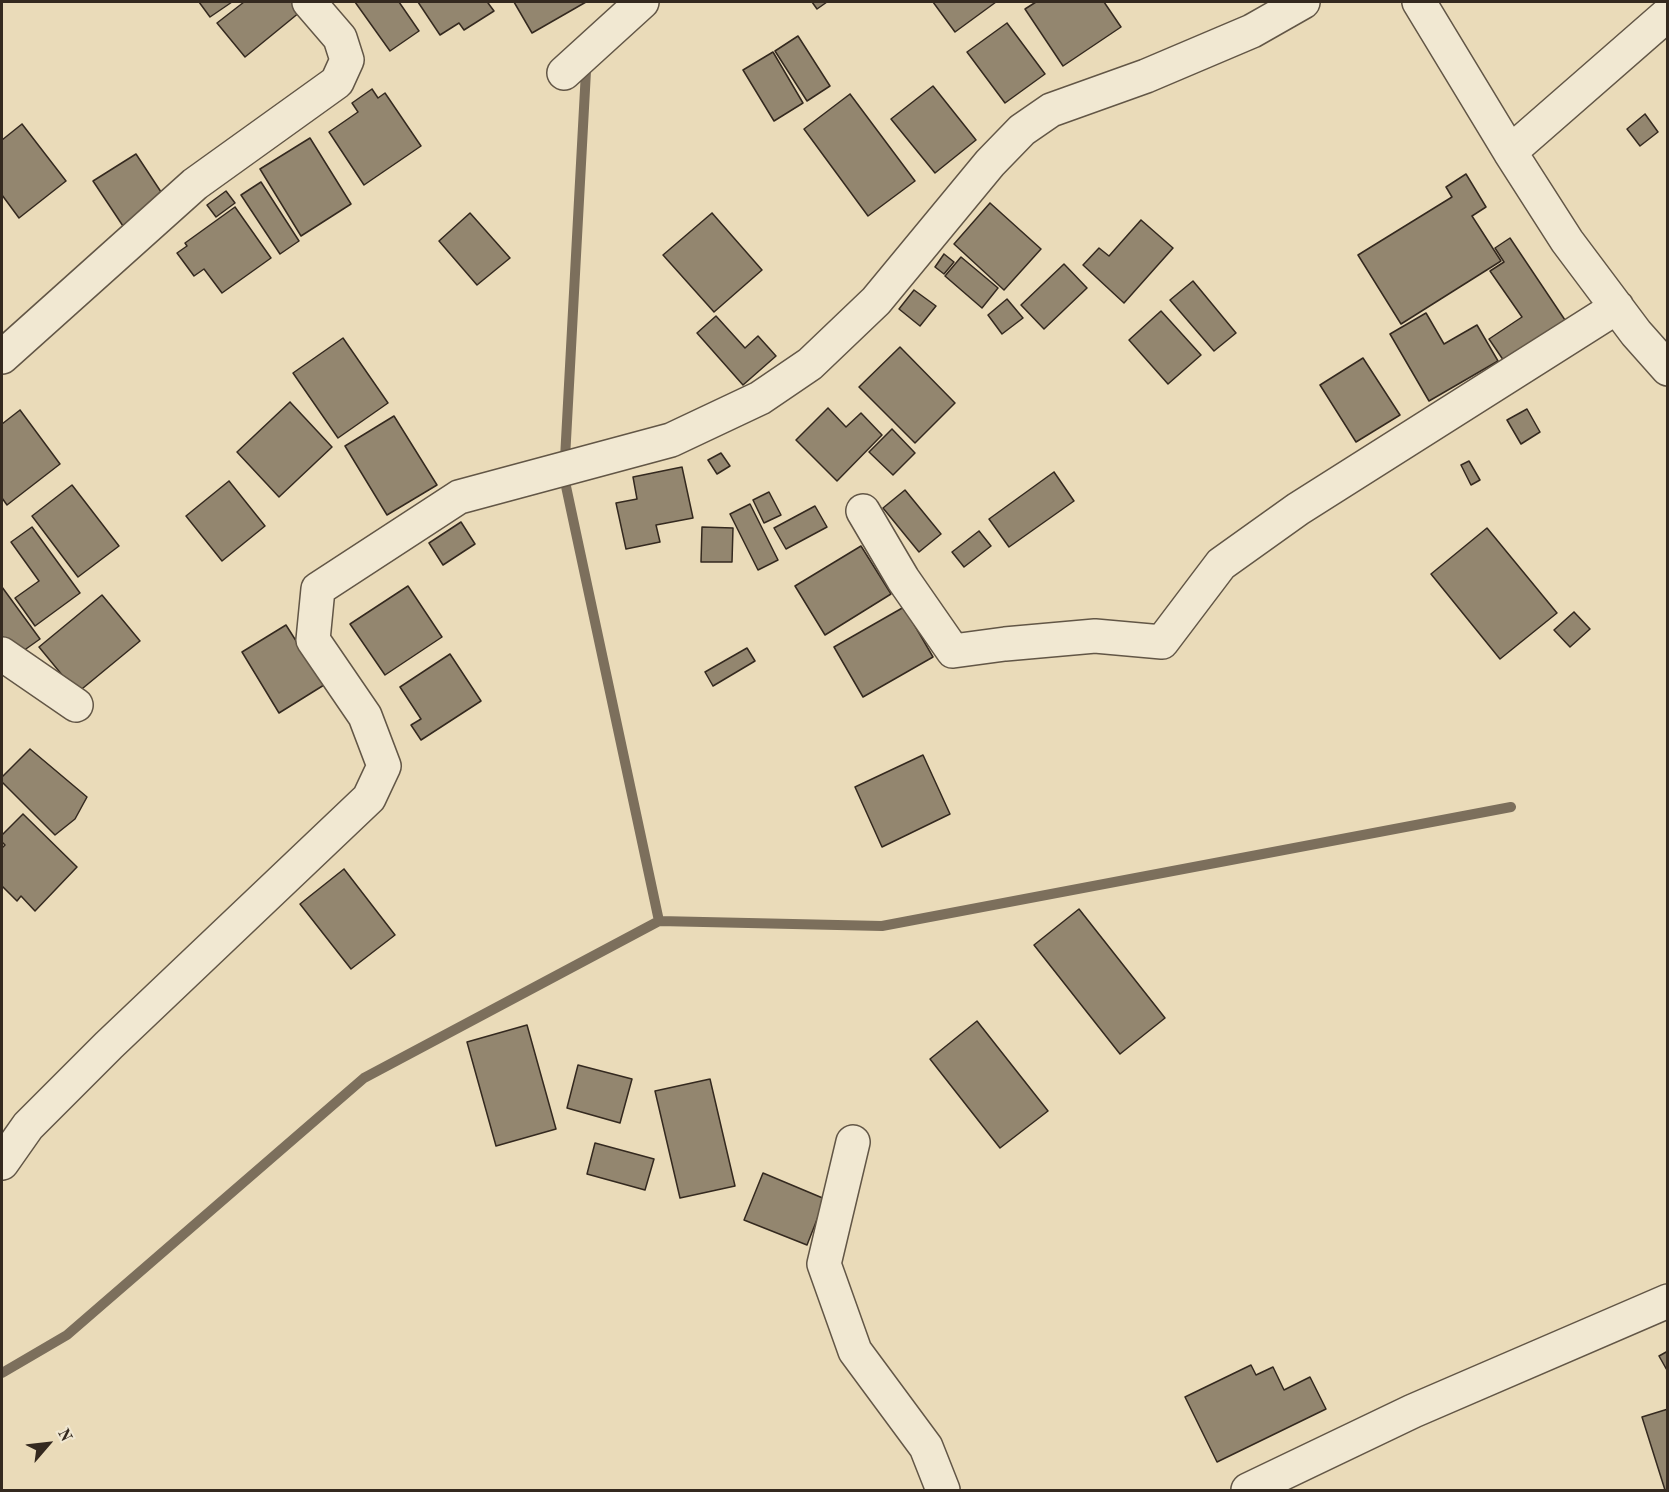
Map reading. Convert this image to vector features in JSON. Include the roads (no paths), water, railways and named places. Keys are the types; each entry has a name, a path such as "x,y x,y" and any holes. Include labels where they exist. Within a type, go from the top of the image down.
{"street":[{"path":"2,357 195,184 337,82 347,60 340,38 309,2"},
{"path":"564,73 642,2"},
{"path":"2,1163 28,1126 109,1045 369,798 384,766 365,716 313,640 318,589 459,496 671,440 760,398 810,364 876,301 990,163 1022,130 1051,110 1157,72 1252,31 1304,2"},
{"path":"1419,2 1567,241 1636,333 1668,369"},
{"path":"1510,152 1668,14"},
{"path":"863,511 903,579 953,651 1095,636 1162,642 1221,564 1298,509 1617,307"},
{"path":"2,658 76,705"},
{"path":"853,1142 824,1264 855,1351 926,1447 943,1491"},
{"path":"1248,1491 1413,1411 1668,1301"}],"waterway":[{"path":"586,71 564,477 659,921"},
{"path":"2,1373 67,1335 364,1078 659,921 882,926 1511,807"}]}
